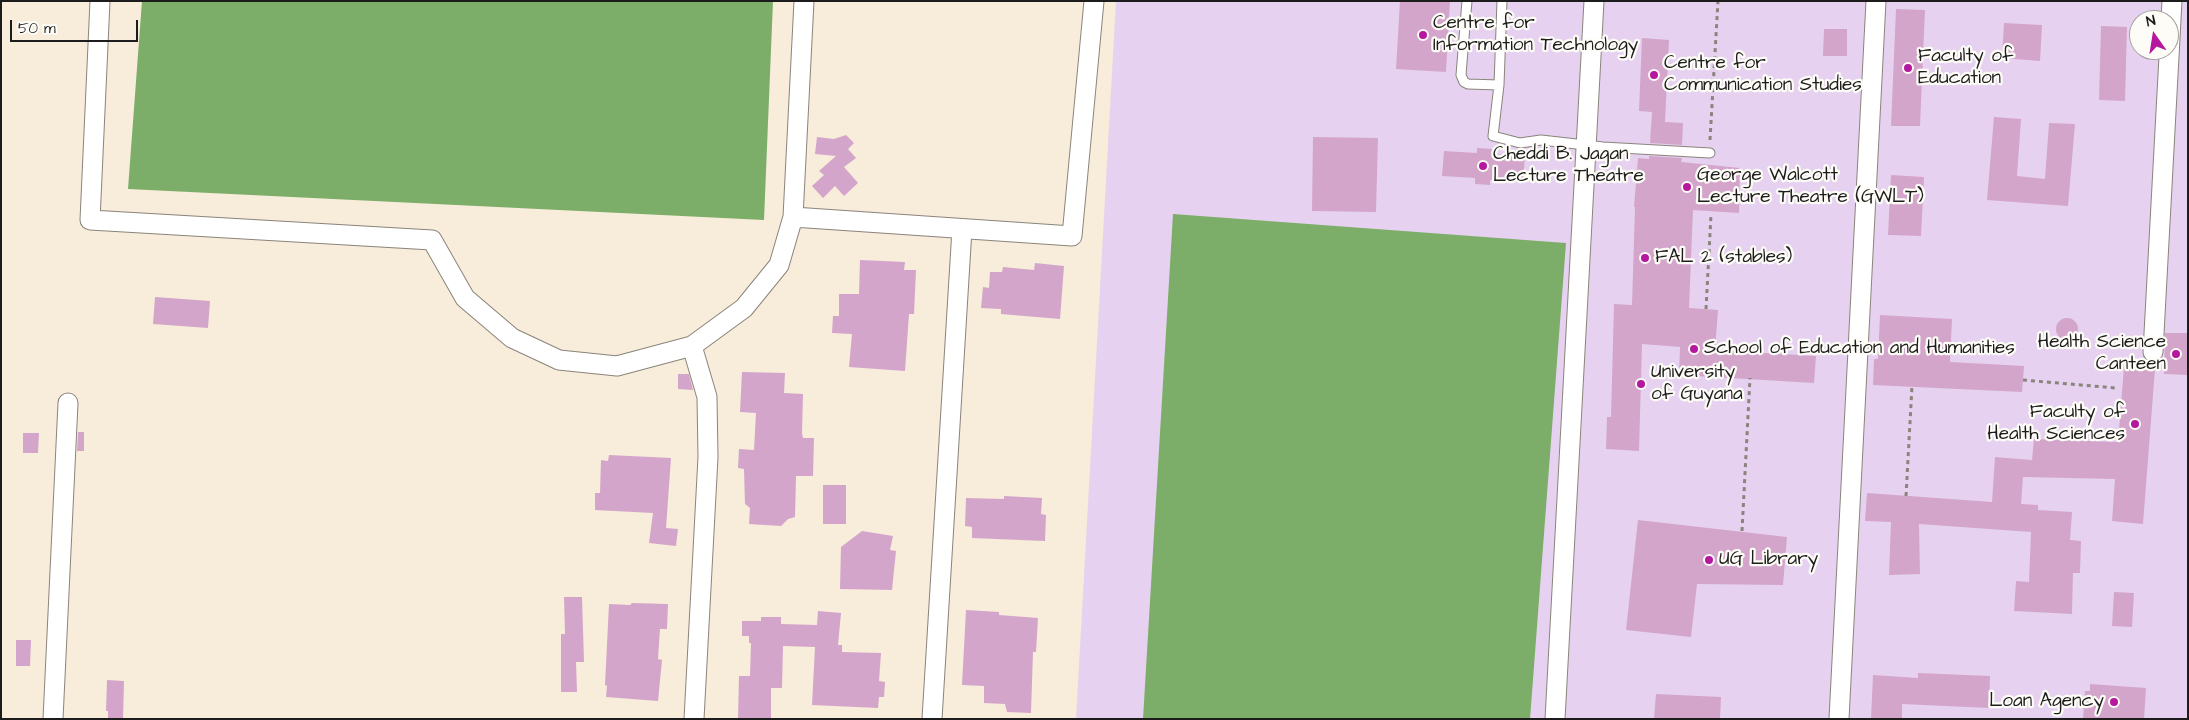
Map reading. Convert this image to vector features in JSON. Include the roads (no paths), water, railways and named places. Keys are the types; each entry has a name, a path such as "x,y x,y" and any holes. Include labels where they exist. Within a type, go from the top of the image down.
{"street":[{"path":"100,1 90,220 432,240 465,298 512,338 559,360 617,366 692,346 744,308 779,265 793,217 804,1"},
{"path":"793,217 1072,236 1094,1"},
{"path":"1556,719 1594,1"},
{"path":"1839,719 1876,1"},
{"path":"2153,352 2172,1"},
{"path":"932,719 962,229"},
{"path":"692,346 707,396 708,457 694,719"},
{"path":"53,719 68,403"}],"lane":[{"path":"1467,1 1461,75 1464,82 1468,84 1499,85"},
{"path":"1502,1 1499,85 1493,136 1520,143 1541,140 1710,152"}],"place":[{"name":"Centre for Information Technology","path":"1423,35"},
{"name":"Faculty of Education","path":"1908,68"},
{"name":"Centre for Communication Studies","path":"1654,75"},
{"name":"Cheddi B. Jagan Lecture Theatre","path":"1483,166"},
{"name":"George Walcott Lecture Theatre (GWLT)","path":"1687,187"},
{"name":"FAL 2 (stables)","path":"1645,258"},
{"name":"School of Education and Humanities","path":"1694,349"},
{"name":"Health Science Canteen","path":"2176,354"},
{"name":"University of Guyana","path":"1641,384"},
{"name":"Faculty of Health Sciences","path":"2135,424"},
{"name":"UG Library","path":"1709,560"},
{"name":"Loan Agency","path":"2114,702"}]}
